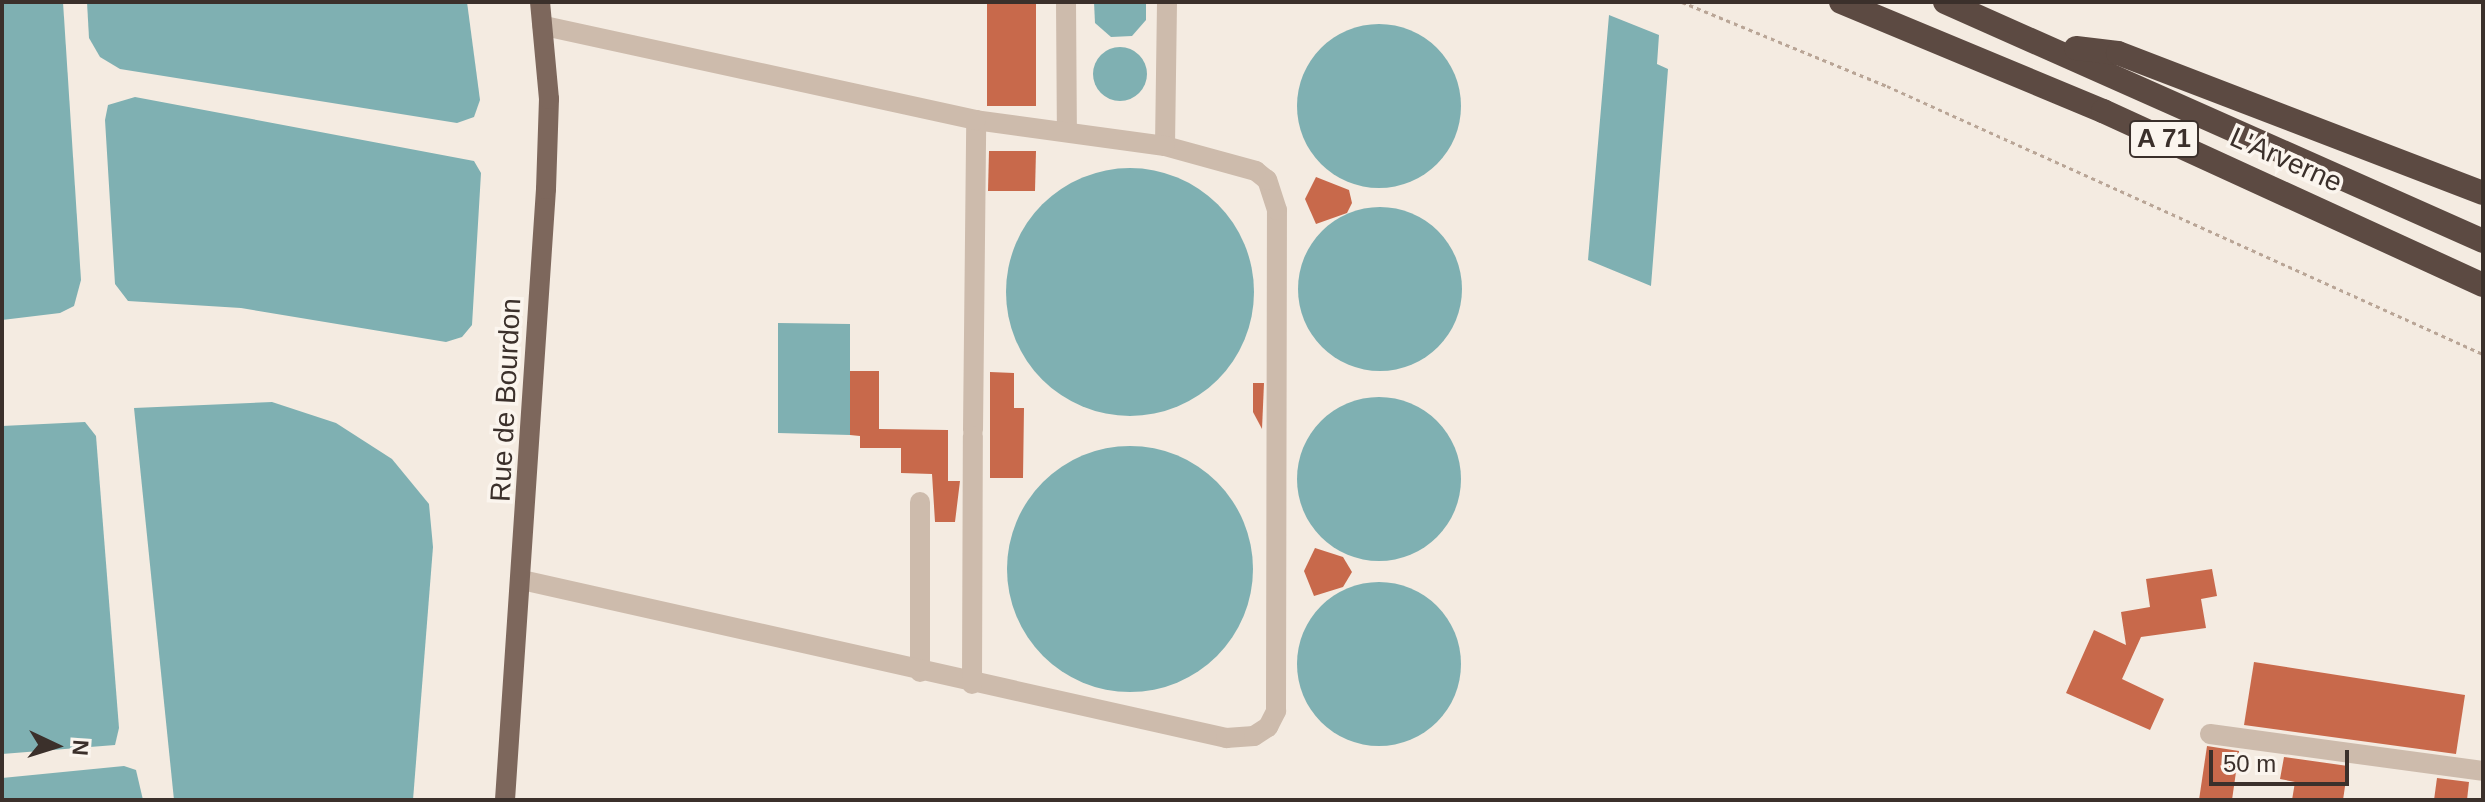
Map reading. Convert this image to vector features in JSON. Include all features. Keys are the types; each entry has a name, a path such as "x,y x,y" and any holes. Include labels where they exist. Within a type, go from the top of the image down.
{"highway":[{"name":"L'Arverne","path":"1841,2 2117,118 2483,285"},
{"name":"L'Arverne","path":"1945,2 2050,45 2483,241"},
{"path":"2050,45 2118,53 2483,193"}],"main road":[{"name":"Rue de Bourdon","path":"505,800 522,580 546,174 549,99 540,2"}],"street":[{"path":"1066,2 1067,132"},
{"path":"1165,146 1167,2"},
{"path":"522,580 972,684 1226,738 1254,736 1268,727 1276,711 1277,210 1267,180 1256,171 1165,146 976,120 542,25"},
{"path":"972,684 976,120"},
{"path":"920,502 920,672"},
{"path":"2210,734 2483,771"}],"path":[{"path":"1682,2 1887,86 2483,354"}],"water":[{"path":"2,2 63,2 81,280 74,306 60,313 2,320"},
{"path":"87,2 467,2 480,100 474,117 457,123 120,69 100,57 89,38"},
{"path":"1094,2 1146,2 1146,20 1132,36 1111,37 1095,23"},
{"path":"1609,15 1659,35 1657,64 1668,69 1651,286 1588,260"},
{"path":"1379,24 1411,30 1437,48 1455,74 1461,106 1455,138 1437,164 1411,182 1379,188 1347,182 1321,164 1303,138 1297,106 1303,74 1321,48 1347,30"},
{"path":"1120,47 1139,55 1147,74 1139,93 1120,101 1101,93 1093,74 1101,55"},
{"path":"135,97 474,161 481,173 472,325 462,337 446,342 241,308 128,301 115,284 105,120 108,105"},
{"path":"1130,168 1154,170 1178,177 1218,204 1245,244 1252,268 1252,316 1245,340 1218,380 1178,407 1154,414 1130,416 1106,414 1082,407 1042,380 1015,340 1008,316 1006,292 1008,268 1015,244 1042,204 1082,177 1106,170"},
{"path":"1380,207 1412,213 1438,231 1456,257 1462,289 1456,321 1438,347 1412,365 1380,371 1348,365 1322,347 1304,321 1298,289 1304,257 1322,231 1348,213"},
{"path":"778,323 850,324 850,435 778,433"},
{"path":"1379,397 1411,403 1437,421 1455,447 1461,479 1455,511 1437,537 1411,555 1379,561 1347,555 1321,537 1303,511 1297,479 1303,447 1321,421 1347,403"},
{"path":"272,402 336,423 392,459 429,504 433,547 413,800 174,800 134,408"},
{"path":"85,422 96,436 119,728 115,745 2,754 2,426"},
{"path":"1130,446 1177,456 1217,482 1243,522 1253,569 1243,616 1217,656 1177,682 1130,692 1083,682 1043,656 1017,616 1007,569 1017,522 1043,482 1083,456"},
{"path":"1379,582 1411,588 1437,606 1455,632 1461,664 1455,696 1437,722 1411,740 1379,746 1347,740 1321,722 1303,696 1297,664 1303,632 1321,606 1347,588"},
{"path":"124,766 136,770 143,800 2,800 2,778"}],"building":[{"path":"987,2 1036,2 1036,106 987,106"},
{"path":"989,151 1036,151 1035,191 988,191"},
{"path":"1316,177 1349,190 1352,203 1347,213 1316,224 1305,199"},
{"path":"850,371 879,371 879,429 948,430 948,481 960,481 955,522 935,522 932,474 901,473 901,448 860,448 860,436 850,435"},
{"path":"990,372 1014,373 1014,408 1024,408 1023,478 990,478"},
{"path":"1253,383 1264,383 1262,429 1253,412"},
{"path":"1315,548 1343,557 1352,572 1343,587 1314,596 1304,571"},
{"path":"2212,569 2217,596 2201,599 2206,628 2141,637 2122,679 2164,699 2150,730 2066,693 2094,630 2126,645 2121,612 2150,607 2146,579"},
{"path":"2254,662 2465,695 2456,754 2244,725"},
{"path":"2207,746 2239,751 2232,800 2199,800"},
{"path":"2284,757 2348,766 2343,800 2292,800 2295,782 2280,779"},
{"path":"2437,778 2469,782 2467,800 2434,800"}]}
